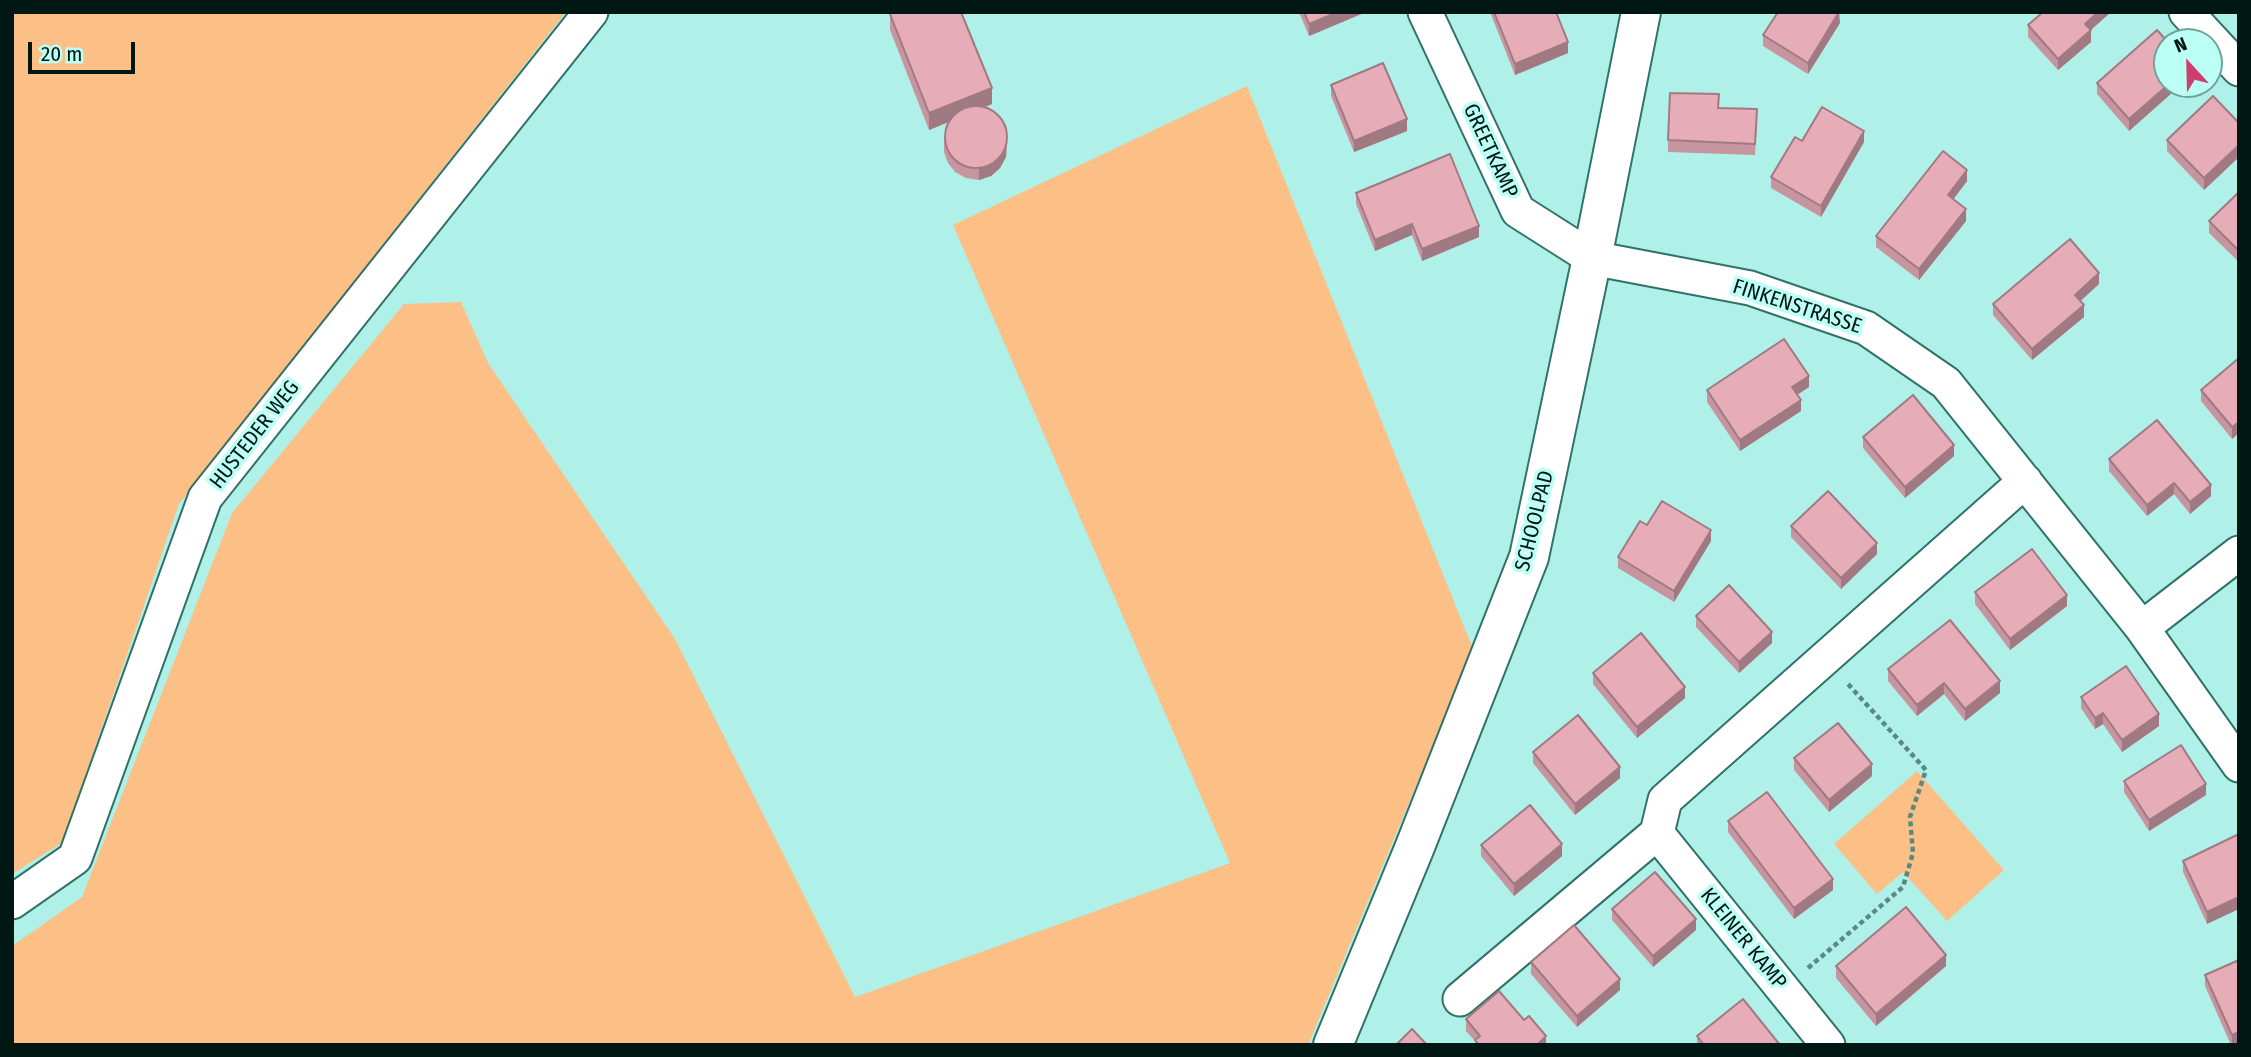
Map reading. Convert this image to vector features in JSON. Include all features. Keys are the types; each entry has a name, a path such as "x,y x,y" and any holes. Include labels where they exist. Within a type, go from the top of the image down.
{"street":[{"name":"HUSTEDER WEG","path":"12,902 75,858 205,498 591,12"},
{"name":"GREETKAMP","path":"1425,12 1518,211 1592,258"},
{"name":"SCHOOLPAD","path":"1333,1045 1529,557 1641,12"},
{"path":"2186,12 2239,69"},
{"name":"FINKENSTRASSE","path":"1592,258 1750,288 1866,328 1946,383 2142,628 2239,765"},
{"path":"1460,999 1657,833 1665,800 2025,481"},
{"path":"2142,628 2239,553"},
{"name":"KLEINER KAMP","path":"1657,833 1828,1045"}],"path":[{"path":"1783,989 1903,887 1913,853 1910,817 1926,770 1825,658"}],"shaded area":[{"path":"12,12 566,12 179,504 62,843 12,874"},
{"path":"1247,86 1473,649 1308,1045 12,1045 12,946 82,897 232,513 404,304 461,302 488,363 675,639 855,997 1230,863 953,225"},
{"path":"1917,771 2004,870 1947,921 1903,872 1877,894 1834,844"}],"building":[{"path":"961,12 992,88 929,113 890,14"},
{"path":"1304,12 1338,12 1309,24"},
{"path":"1494,12 1556,12 1568,42 1515,64"},
{"path":"1778,12 1839,12 1808,63 1763,35"},
{"path":"2043,12 2098,12 2085,24 2091,30 2058,59 2028,25"},
{"path":"2153,34 2153,98 2129,119 2097,83"},
{"path":"1383,63 1407,119 1354,141 1331,85"},
{"path":"1670,93 1719,94 1718,108 1757,109 1755,144 1668,140"},
{"path":"2211,98 2215,98 2239,123 2239,145 2204,178 2167,140"},
{"path":"976,106 988,108 998,115 1005,125 1005,149 998,159 988,166 976,168 964,166 954,159 947,149 945,137 947,125 954,115 964,108"},
{"path":"1822,107 1864,131 1821,206 1771,177 1795,137 1802,141"},
{"path":"1943,151 1967,170 1948,195 1966,209 1919,269 1876,236"},
{"path":"1450,154 1479,226 1422,249 1412,224 1375,240 1356,193"},
{"path":"2239,192 2239,251 2209,221"},
{"path":"2070,239 2099,273 2075,295 2084,305 2032,349 1993,304"},
{"path":"1784,339 1809,376 1792,387 1801,400 1740,440 1707,390"},
{"path":"2239,358 2239,422 2232,427 2201,390"},
{"path":"1913,395 1954,445 1905,487 1863,437"},
{"path":"2157,420 2211,485 2190,502 2174,483 2147,505 2109,459"},
{"path":"1828,491 1877,543 1841,578 1791,526"},
{"path":"1662,501 1711,530 1674,591 1618,557 1640,521 1647,525"},
{"path":"2032,549 2067,595 2010,639 1975,592"},
{"path":"1729,585 1772,632 1739,662 1696,616"},
{"path":"1950,620 2000,681 1965,709 1944,683 1917,705 1888,669"},
{"path":"1641,633 1685,687 1637,727 1593,673"},
{"path":"2126,666 2159,714 2122,740 2103,713 2095,718 2081,697"},
{"path":"1578,715 1620,767 1575,804 1533,752"},
{"path":"1838,723 1872,764 1829,800 1794,758"},
{"path":"2181,745 2206,784 2149,820 2124,781"},
{"path":"1767,792 1833,879 1794,908 1728,821"},
{"path":"1530,805 1562,844 1514,884 1481,845"},
{"path":"2239,834 2239,897 2207,912 2183,861"},
{"path":"1655,872 1696,919 1653,956 1612,909"},
{"path":"1906,907 1946,955 1876,1014 1836,966"},
{"path":"1574,925 1620,979 1577,1016 1531,962"},
{"path":"2239,960 2239,1032 2232,1035 2205,975"},
{"path":"1499,991 1524,1020 1529,1016 1546,1036 1537,1045 1479,1045 1475,1040 1480,1036 1466,1019"},
{"path":"1743,999 1780,1045 1704,1045 1697,1036"},
{"path":"1412,1029 1427,1045 1396,1045"}]}
